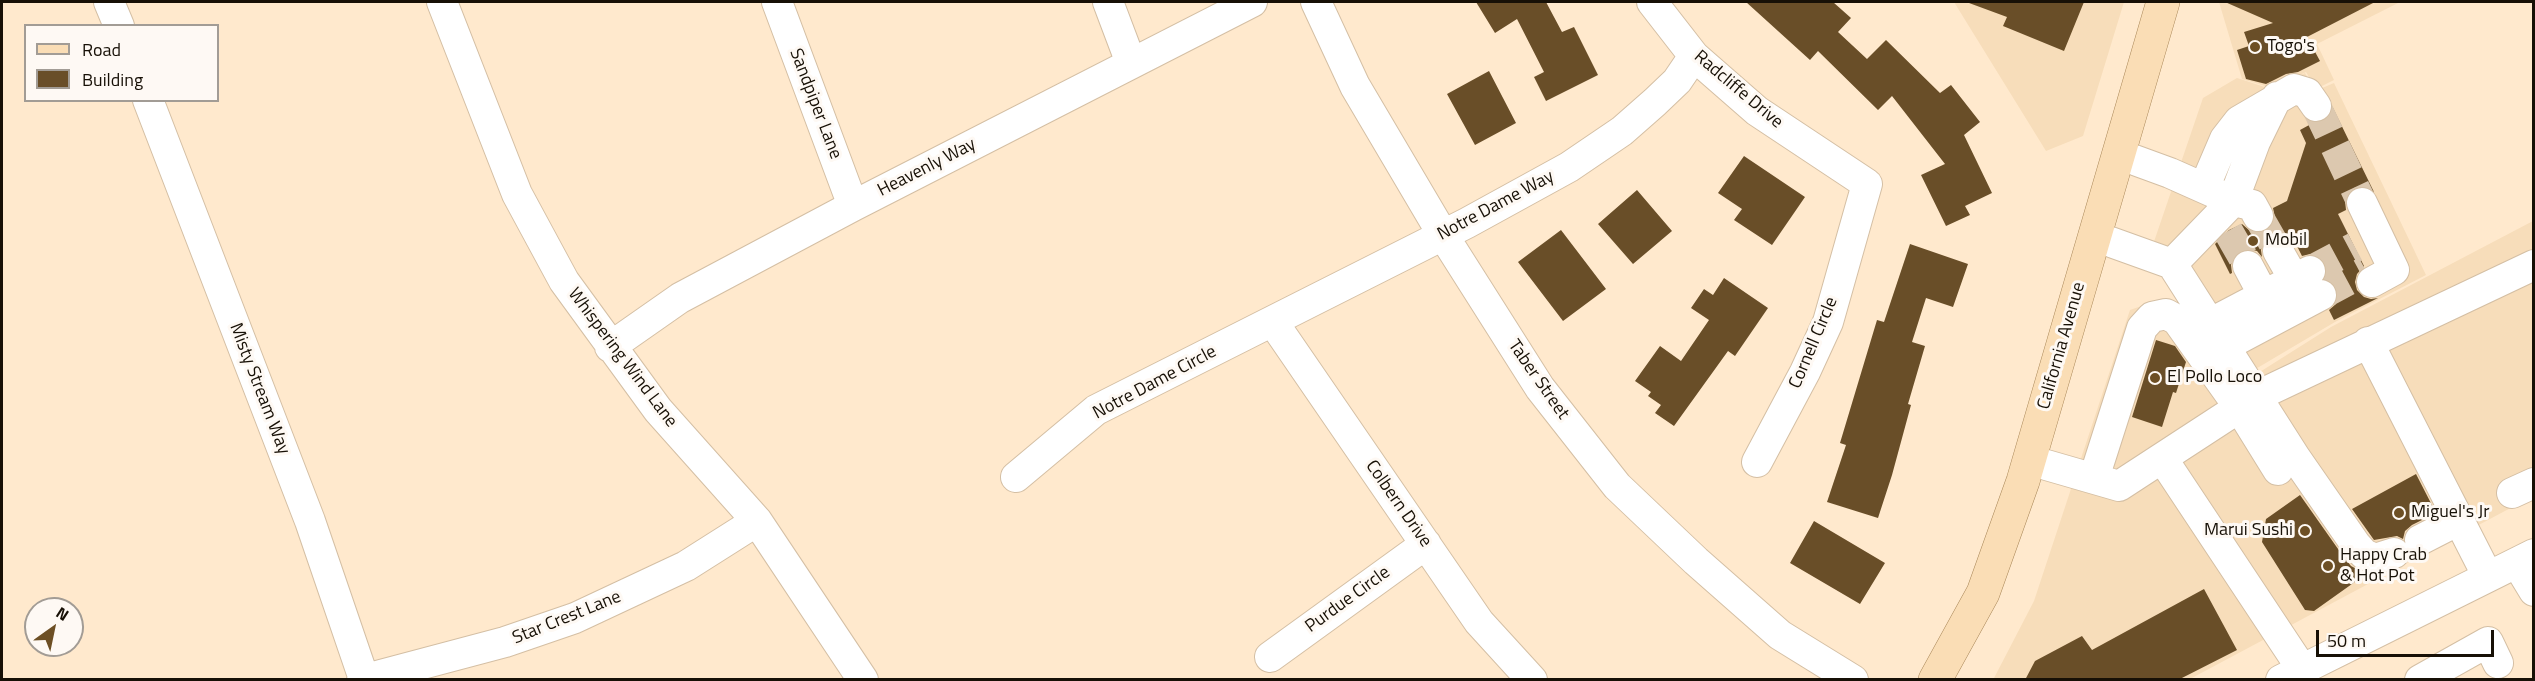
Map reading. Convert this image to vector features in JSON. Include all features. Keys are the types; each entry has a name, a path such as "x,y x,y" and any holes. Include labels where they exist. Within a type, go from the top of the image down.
{"main road":[{"name":"California Avenue","path":"1935,680 1983,592 2029,460 2163,2"}],"street":[{"path":"109,2 118,24"},
{"name":"Whispering Wind Lane","path":"442,2 517,194 564,281 658,410 757,521 863,680"},
{"name":"Sandpiper Lane","path":"777,2 853,206"},
{"path":"1108,2 1131,63"},
{"name":"Heavenly Way","path":"610,347 680,298 853,206 1252,2"},
{"name":"Taber Street","path":"1316,2 1355,86 1443,235 1540,388 1617,486 1696,561 1780,634 1853,680"},
{"name":"Radcliffe Drive","path":"1652,2 1694,56 1757,111 1867,184"},
{"name":"Notre Dame Way","path":"1273,322 1569,167 1622,131 1677,81 1694,56"},
{"path":"2224,206 2198,154 2221,111 2231,106 2277,98 2294,89 2307,93 2316,106"},
{"path":"2172,264 2224,206 2277,98"},
{"name":"Misty Stream Way","path":"148,102 310,521 363,679"},
{"path":"2118,154 2224,206"},
{"name":"Cornell Circle","path":"1757,462 1805,372 1828,322 1867,184"},
{"path":"2362,203 2372,257"},
{"path":"2094,236 2172,264 2222,340 2278,470"},
{"path":"2263,258 2303,291"},
{"path":"2029,460 2119,486 2248,401 2534,265"},
{"path":"2222,340 2303,291"},
{"path":"2222,340 2303,291"},
{"path":"2094,478 2142,328 2152,317 2166,314 2177,320 2295,457 2355,545 2364,554 2375,559 2407,547 2458,520"},
{"name":"Notre Dame Circle","path":"1016,477 1096,410 1273,322"},
{"name":"Colbern Drive","path":"1273,322 1479,622 1532,680"},
{"path":"2368,342 2488,578"},
{"path":"2162,458 2309,672 2525,559 2534,591"},
{"name":"Star Crest Lane","path":"363,679 505,642 575,618 686,566 757,521"},
{"name":"Purdue Circle","path":"1270,657 1426,544"},
{"path":"2420,680 2493,652"}],"shaded area":[{"path":"1954,2 2124,2 2083,136 2046,151"},
{"path":"2219,2 2400,2 2317,44 2334,80 2316,89 2306,72 2272,88 2242,79"},
{"path":"2305,73 2315,91 2334,83 2426,275 2335,322 2237,380 2159,273 2145,268 2203,98 2237,78 2271,89"},
{"path":"2533,221 2533,496 2190,679 1993,680 2034,601 2130,310 2153,302 2236,387 2331,327"}],"building":[{"path":"1476,2 1546,2 1562,32 1574,27 1598,75 1546,101 1534,77 1544,72 1517,19 1495,33"},
{"path":"1746,2 1833,2 1851,18 1838,32 1867,59 1886,40 1940,93 1951,85 1980,122 1964,135 1992,193 1965,206 1970,215 1946,226 1921,175 1945,164 1892,96 1878,110 1818,51 1810,60"},
{"path":"2084,2 2064,51 2003,26 2007,17 1969,3"},
{"path":"2225,2 2375,2 2307,37 2320,61 2266,84 2246,79 2237,50 2249,46 2244,32 2273,23"},
{"path":"1489,71 1516,123 1475,145 1447,94"},
{"path":"2333,108 2374,192 2364,186 2354,188 2345,201 2346,210 2338,214 2364,266 2357,274 2355,282 2357,290 2364,297 2378,298 2334,320 2329,310 2336,304 2338,295 2336,287 2325,279 2327,271 2319,256 2310,254 2302,256 2295,242 2286,236 2277,234 2263,242 2262,257 2257,251 2249,249 2239,251 2233,257 2230,274 2215,244 2229,230 2242,224 2257,233 2266,231 2272,225 2275,217 2273,208 2287,201 2306,143 2300,130 2311,124 2310,122 2318,123 2325,120"},
{"path":"1744,156 1805,197 1772,245 1734,220 1742,209 1718,193"},
{"path":"1637,190 1672,231 1633,264 1598,224"},
{"path":"1561,230 1606,289 1563,321 1518,262"},
{"path":"1910,244 1968,264 1953,307 1926,298 1912,342 1925,346 1908,404 1911,405 1892,475 1878,518 1827,502 1846,445 1840,443 1877,320 1884,322"},
{"path":"1724,278 1768,308 1735,356 1728,351 1674,426 1655,413 1661,405 1648,396 1651,392 1635,381 1660,346 1681,361 1709,320 1691,308 1704,289 1713,295"},
{"name":"El Pollo Loco","path":"2156,340 2175,346 2186,362 2176,393 2173,392 2162,427 2132,417"},
{"name":"Miguel's Jr","path":"2416,474 2436,513 2412,525 2405,531 2403,539 2397,536 2374,540 2352,509"},
{"path":"2300,495 2351,566 2366,574 2314,611 2305,610 2262,542 2266,519"},
{"path":"1814,521 1885,563 1860,604 1790,563"},
{"path":"2204,589 2237,650 2178,680 2025,680 2035,661 2082,636 2092,650"}],"tunnel":[{"path":"2316,106 2362,203"},
{"path":"2258,216 2278,251"},
{"path":"2228,231 2248,266"},
{"path":"2310,271 2355,247"},
{"path":"2321,295 2366,271"}],"place":[{"name":"Togo's","path":"2255,47"},
{"name":"Mobil","path":"2253,241"},
{"name":"El Pollo Loco","path":"2155,378"},
{"name":"Miguel's Jr","path":"2399,513"},
{"name":"Marui Sushi","path":"2305,531"},
{"name":"Happy Crab & Hot Pot","path":"2328,566"}]}
